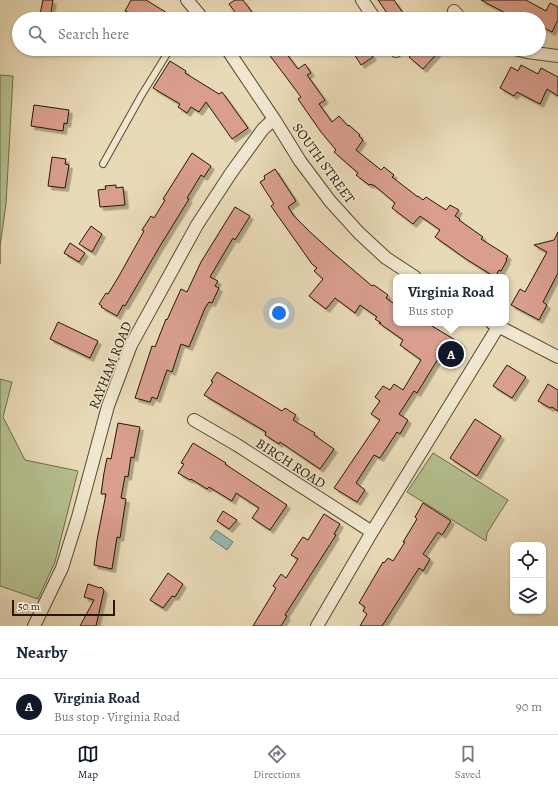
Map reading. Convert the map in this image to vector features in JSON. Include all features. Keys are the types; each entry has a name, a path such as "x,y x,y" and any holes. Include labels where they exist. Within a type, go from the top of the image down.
{"street":[{"path":"187,0 194,12"},
{"path":"362,0 370,12"},
{"path":"546,54 558,56"},
{"name":"SOUTH STREET","path":"232,56 300,161 330,201 359,233 386,258 411,274"},
{"name":"RAYHAM ROAD","path":"34,626 62,568 108,406 130,345 197,225 231,173 263,129 274,119"},
{"path":"317,626 494,326"},
{"path":"497,326 558,356"},
{"name":"BIRCH ROAD","path":"194,420 237,445 372,532"}],"lane":[{"path":"103,164 141,96 166,56"}],"green space":[{"path":"0,75 13,76 6,204 0,247"},
{"path":"0,379 12,382 3,417 25,460 78,471 55,562 38,599 0,586"},
{"path":"433,453 508,500 487,533 486,541 407,492"}],"water":[{"path":"216,530 233,542 227,550 210,538"}],"building":[{"path":"43,0 53,0 51,12 40,12"},
{"path":"131,0 146,0 166,12 128,12 125,11"},
{"path":"235,0 243,0 252,12 235,12 229,4"},
{"path":"378,0 394,0 402,12 386,12"},
{"path":"481,0 526,0 546,11 550,3 558,7 558,20 552,32 546,29 546,12 503,12"},
{"path":"270,56 288,56 298,69 305,64 311,73 307,75 325,100 319,104 332,122 339,116 348,126 349,125 360,135 359,136 363,140 356,150 381,170 384,167 394,175 392,177 423,200 426,197 446,210 450,205 459,210 455,216 460,219 459,220 483,237 481,239 508,256 501,271 499,270 497,274 490,274 435,237 440,230 420,216 413,224 392,208 395,203 375,186 369,185 356,175 358,173 334,152 336,150 321,132 298,99 301,97"},
{"path":"355,56 373,57 361,65"},
{"path":"410,56 435,56 423,69 409,57"},
{"path":"170,61 186,71 185,73 219,94 222,92 248,128 232,139 206,102 199,112 191,107 187,113 178,107 180,104 153,88"},
{"path":"521,65 538,74 541,68 558,77 558,96 547,89 540,104 517,92 514,96 500,88 511,67 518,71"},
{"path":"34,105 69,110 67,124 64,123 63,131 31,126"},
{"path":"192,153 211,166 204,177 201,175 187,198 189,199 125,306 123,305 117,316 101,307 102,306 99,304 106,293 108,294 144,231 142,230 151,216 154,218 165,200 163,199"},
{"path":"52,157 66,159 65,164 69,165 65,188 48,186"},
{"path":"275,169 296,201 288,207 294,216 331,251 372,286 374,285 388,295 386,298 393,303 393,326 432,326 462,344 449,365 438,359 417,393 414,391 399,414 408,420 400,434 397,432 380,458 374,455 356,483 365,490 357,502 334,488 380,420 371,414 380,401 375,397 383,386 390,390 394,384 403,390 421,360 400,345 403,340 379,323 381,323 375,319 377,317 360,305 355,313 335,298 326,309 309,296 323,279 314,271 317,268 312,264 271,206 274,204 260,182 265,179 264,176"},
{"path":"116,185 116,188 123,187 125,205 100,207 98,190 106,189 105,186"},
{"path":"235,207 250,216 235,240 233,238 210,277 218,281 215,286 219,288 212,303 209,302 205,308 189,347 181,344 172,372 167,370 157,399 152,397 150,402 135,398 152,346 155,347 166,319 167,320 181,289 187,292 201,262"},
{"path":"91,226 102,234 92,252 79,244"},
{"path":"558,232 558,273 543,302 547,305 539,320 511,305 520,289 525,292 547,252 534,245 554,240"},
{"path":"70,243 85,253 79,262 64,253"},
{"path":"58,322 98,341 90,358 50,339"},
{"path":"507,365 526,377 512,398 493,386"},
{"path":"217,372 282,411 285,408 296,415 293,420 315,433 314,435 334,449 320,469 280,442 279,444 265,435 266,432 204,395 213,382 211,381"},
{"path":"548,384 558,390 558,411 538,401"},
{"path":"475,419 501,436 477,476 450,458"},
{"path":"118,423 140,427 134,458 131,457 128,477 125,476 121,498 126,499 120,538 117,537 112,569 94,565 97,540 106,494 101,494 104,473 107,458 111,459"},
{"path":"193,443 226,463 225,464 287,505 270,530 252,518 259,508 236,493 232,501 209,487 207,489 178,473 184,464 181,463"},
{"path":"423,503 451,521 442,535 438,532 423,554 430,559 423,571 419,568 382,626 360,626 367,614 363,611 365,607 359,603 383,562 384,563 388,558 393,561 417,519 415,517"},
{"path":"223,511 237,520 229,529 217,521"},
{"path":"324,514 340,524 334,534 336,535 285,615 287,616 281,626 253,626 276,588 273,586 281,574 286,578 298,559 291,555 303,537 308,540"},
{"path":"168,573 183,584 175,597 172,596 163,608 150,600"},
{"path":"88,584 101,587 104,590 96,626 80,626 94,600 84,597"}],"place":[{"name":"Virginia Road","path":"451,354"}]}
